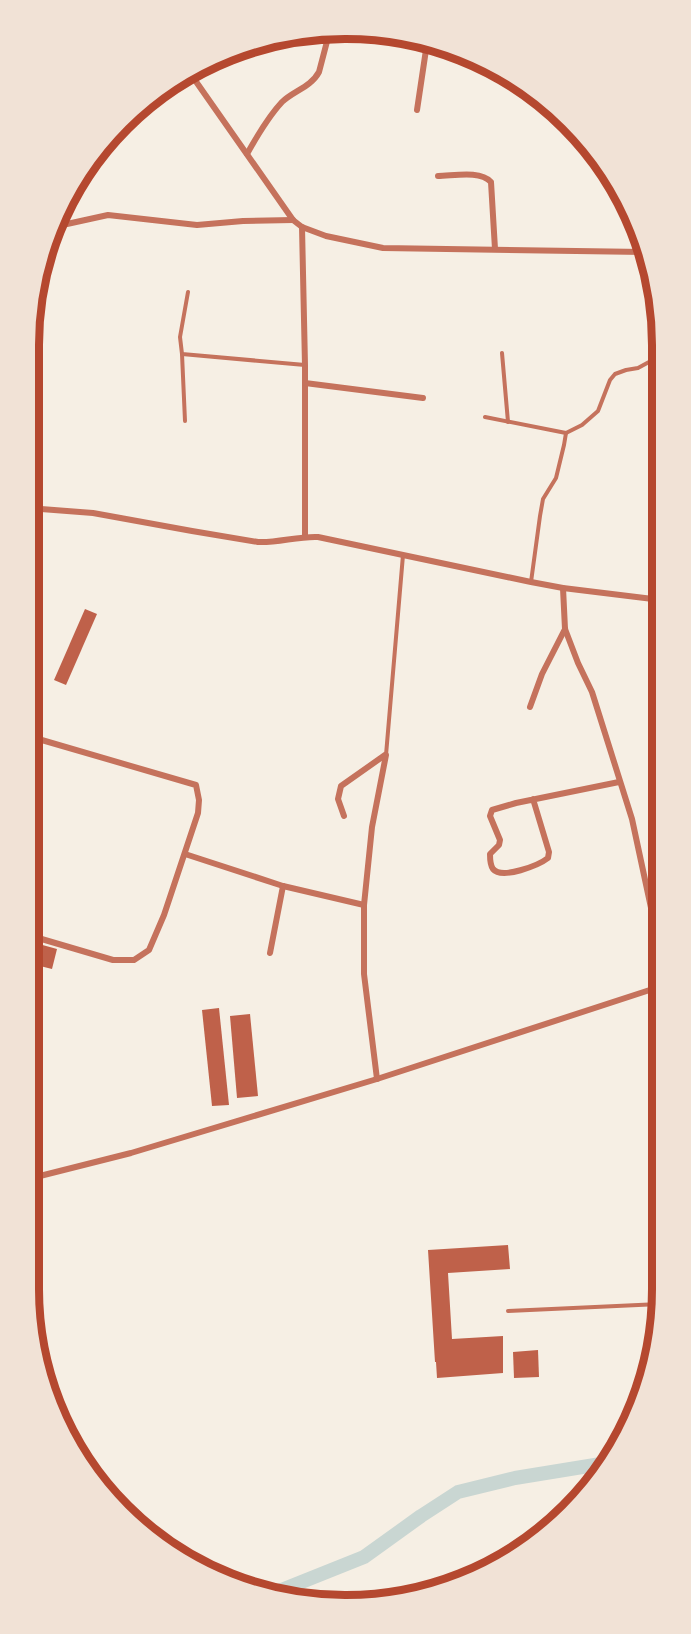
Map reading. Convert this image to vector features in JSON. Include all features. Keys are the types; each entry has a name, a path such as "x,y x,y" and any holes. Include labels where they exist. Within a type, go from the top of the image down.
{"street":[{"path":"247,154 258,134 283,102 316,78 327,40"},
{"path":"417,110 427,50"},
{"path":"194,79 293,220 302,227 326,236 382,248 638,252"},
{"path":"438,176 479,175 487,177 491,182 495,249"},
{"path":"64,224 108,215 197,225 293,220"},
{"path":"302,227 305,536"},
{"path":"304,383 423,398"},
{"path":"39,508 93,513 258,542 269,543 305,536 318,537 563,588 652,599"},
{"path":"563,588 565,629 591,692 632,819 652,912"},
{"path":"530,707 542,674 565,629"},
{"path":"39,739 196,785 199,800 198,813 185,854 149,950 134,960 113,960 39,938"},
{"path":"344,816 338,799 341,786 386,755"},
{"path":"377,1080 364,974 364,906 372,827 386,755"},
{"path":"533,799 549,852 548,858 509,873 498,873 491,866 490,855 499,845 500,840 490,813 492,810 533,799 619,782"},
{"path":"185,854 283,886 364,906"},
{"path":"270,953 283,886"},
{"path":"39,1176 130,1153 377,1080 652,989"}],"lane":[{"path":"184,421 180,337 188,292"},
{"path":"502,353 508,422"},
{"path":"182,354 304,365"},
{"path":"485,417 566,433 582,425 598,411 610,380 615,374 638,368 652,361"},
{"path":"531,582 541,508 556,478 566,433"},
{"path":"386,755 403,555"},
{"path":"508,1311 651,1304"}],"building":[{"path":"85,609 97,614 66,685 54,680"},
{"path":"39,944 57,949 52,969 39,966"},
{"path":"219,1008 229,1105 212,1106 202,1010"},
{"path":"250,1014 258,1096 237,1098 230,1016"},
{"path":"508,1245 510,1269 448,1273 452,1339 503,1336 503,1373 437,1378 428,1250"},
{"path":"538,1350 539,1377 514,1378 513,1352"}],"waterway":[{"path":"285,1589 364,1557 458,1492 515,1478 596,1465"}]}
